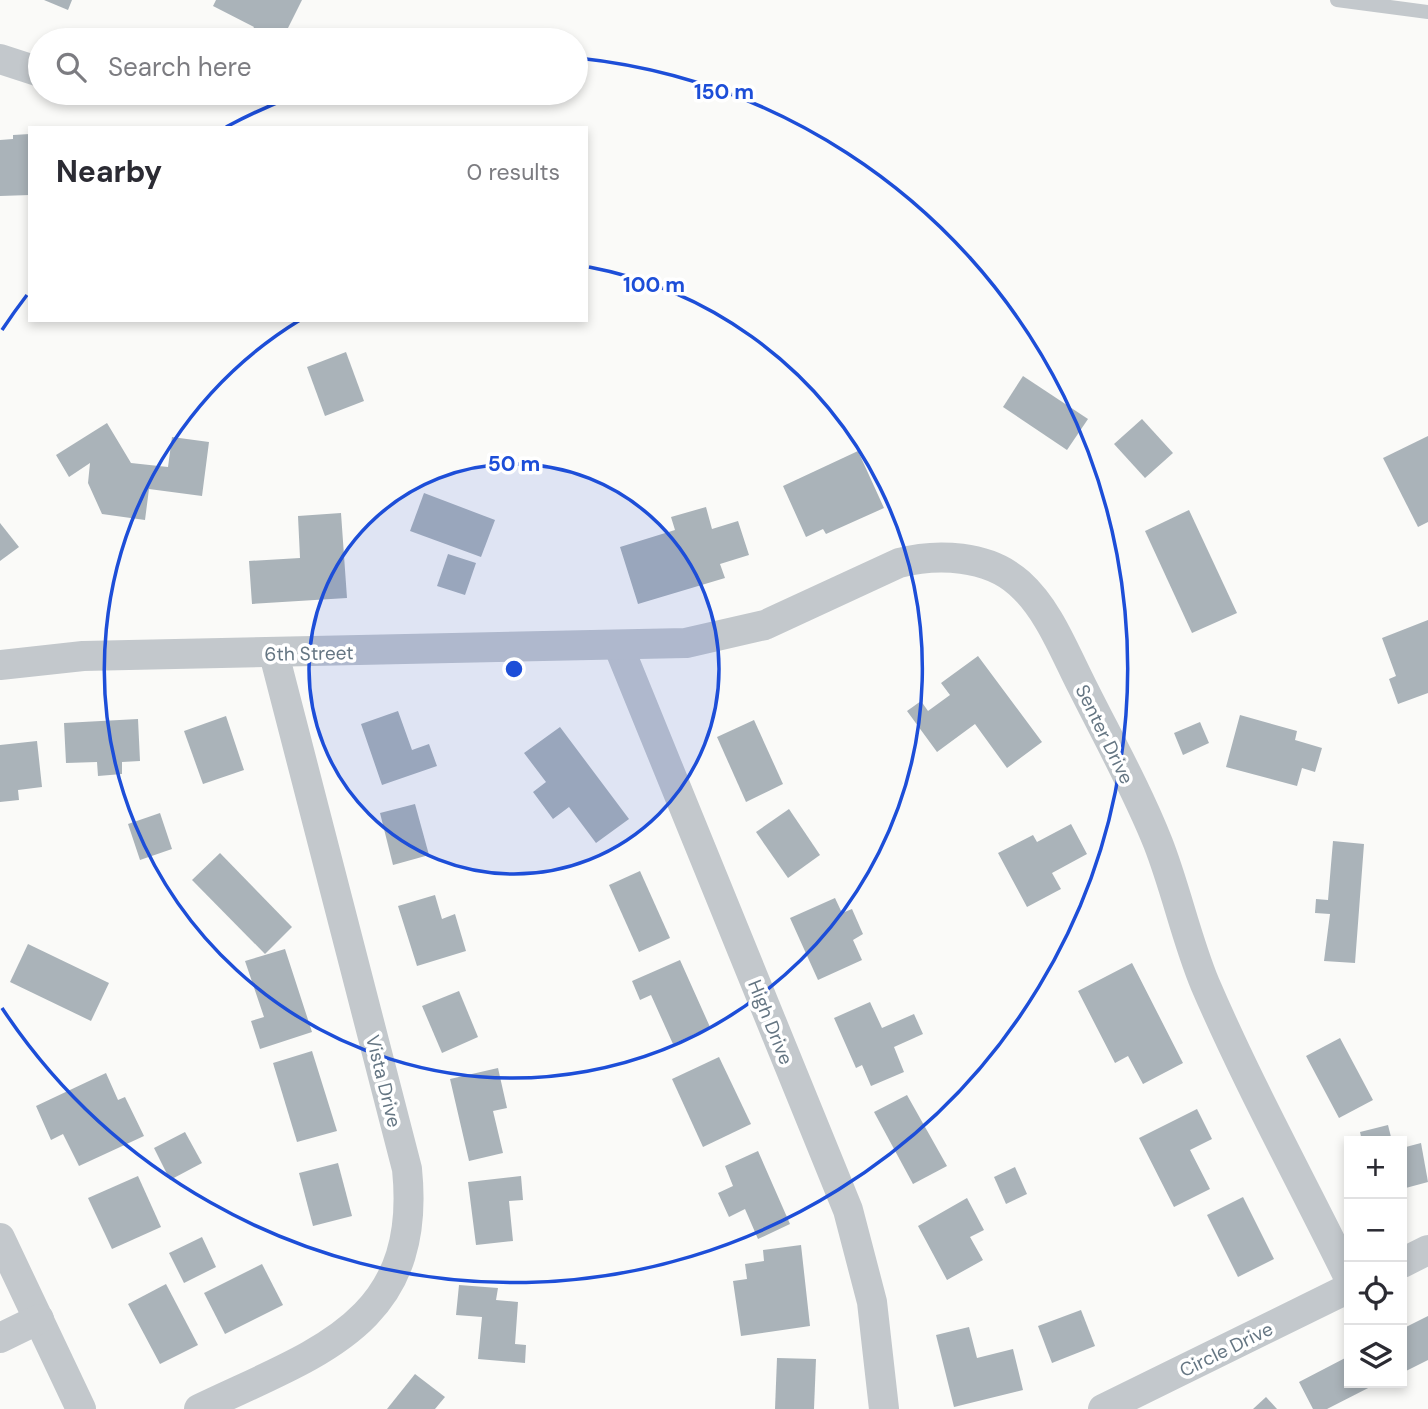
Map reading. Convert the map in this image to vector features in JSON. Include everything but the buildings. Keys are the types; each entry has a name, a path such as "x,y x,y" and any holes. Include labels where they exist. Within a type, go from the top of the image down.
{"street":[{"path":"0,59 28,68"},
{"name":"Senter Drive","path":"618,645 686,643 741,632 775,621 899,563 918,558 962,559 981,563 1018,582 1035,600 1055,631 1142,808 1158,843 1209,993 1344,1268"},
{"name":"6th Street","path":"0,665 73,657 618,645"},
{"name":"High Drive","path":"618,645 848,1210 872,1302 884,1409"},
{"name":"Vista Drive","path":"198,1409 319,1351 356,1325 378,1303 390,1282 405,1239 408,1216 407,1169 274,654"},
{"path":"0,1238 81,1409"},
{"path":"1404,1262 1428,1250"},
{"name":"Circle Drive","path":"1103,1409 1344,1290"},
{"path":"0,1338 39,1319"}],"lane":[{"path":"1337,0 1428,12"}]}
